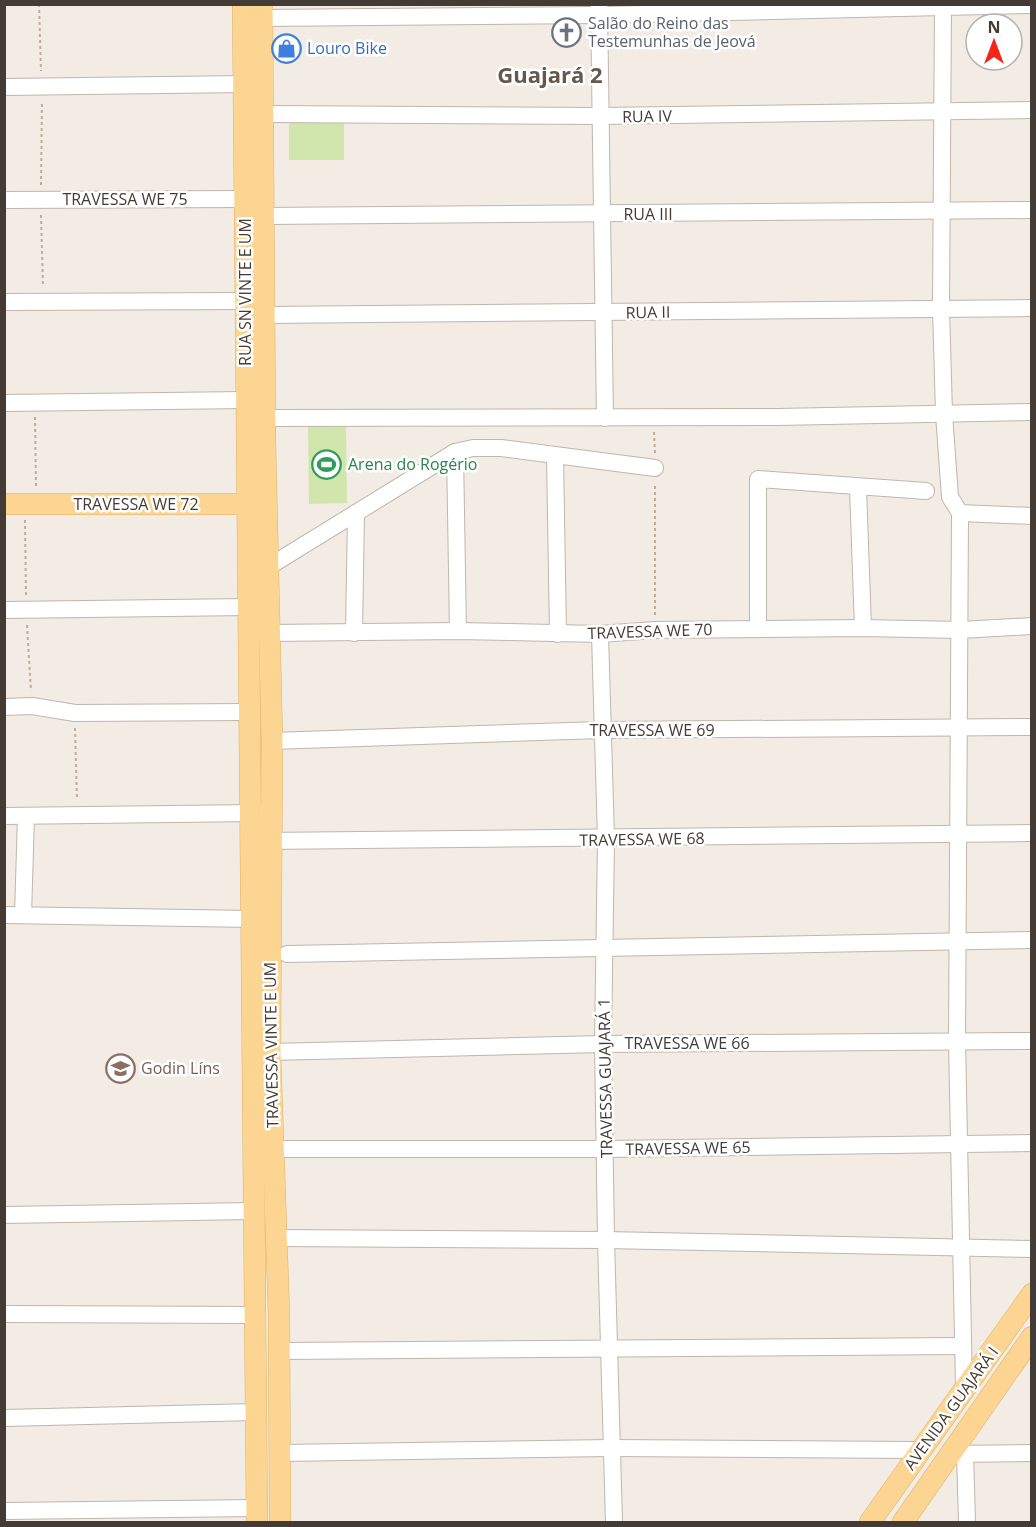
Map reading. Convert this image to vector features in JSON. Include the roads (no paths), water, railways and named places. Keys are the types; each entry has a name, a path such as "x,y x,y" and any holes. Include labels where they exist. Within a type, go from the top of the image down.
{"main road":[{"name":"RUA SN VINTE E UM","path":"243,4 245,400 257,503 268,568"},
{"name":"RUA SN VINTE E UM","path":"248,579 266,418 262,11"},
{"name":"TRAVESSA WE 72","path":"4,504 257,503"},
{"name":"TRAVESSA VINTE E UM","path":"261,771 272,741 268,568"},
{"name":"TRAVESSA VINTE E UM","path":"248,579 250,712 261,771 262,893 277,1238 280,1522"},
{"name":"TRAVESSA VINTE E UM","path":"257,1515 252,919 262,893"},
{"name":"AVENIDA GUAJARÁ I","path":"870,1522 1032,1294"},
{"name":"AVENIDA GUAJARÁ I","path":"903,1522 957,1453 1030,1340"}],"street":[{"path":"943,5 941,308 944,414 950,497 960,513 957,1041 961,1145 961,1346 964,1387"},
{"path":"262,11 1032,5"},
{"path":"599,10 605,418"},
{"path":"4,87 244,84"},
{"name":"RUA IV","path":"263,114 600,116 1032,110"},
{"name":"TRAVESSA WE 75","path":"4,200 245,199"},
{"name":"RUA III","path":"264,216 1032,210"},
{"path":"4,302 244,302"},
{"name":"RUA II","path":"264,315 1032,308"},
{"path":"4,404 245,400"},
{"path":"266,418 654,418 1032,412"},
{"path":"248,579 455,452 486,447 655,468"},
{"path":"455,452 458,631"},
{"path":"555,456 558,634"},
{"path":"758,628 758,479 858,488 926,491"},
{"path":"858,488 863,628"},
{"path":"354,633 356,513"},
{"path":"960,513 1032,516"},
{"path":"4,610 249,607"},
{"name":"TRAVESSA WE 70","path":"269,633 458,631 600,634 655,630 758,628 960,630 1032,626"},
{"name":"TRAVESSA GUAJARÁ 1","path":"600,634 601,730 606,839 603,1044 606,1240 610,1448 614,1522"},
{"path":"4,707 32,706 75,713 250,712"},
{"name":"TRAVESSA WE 69","path":"272,741 601,730 1032,728"},
{"path":"4,816 261,813"},
{"path":"23,915 26,816"},
{"name":"TRAVESSA WE 68","path":"262,841 1032,833"},
{"path":"4,915 252,919"},
{"path":"287,954 1032,940"},
{"name":"TRAVESSA WE 66","path":"270,1052 603,1044 1032,1041"},
{"name":"TRAVESSA WE 65","path":"272,1149 606,1149 1032,1143"},
{"path":"4,1215 254,1211"},
{"path":"277,1238 606,1240 1032,1249"},
{"path":"4,1314 255,1315"},
{"path":"999,1342 1030,1340"},
{"path":"279,1351 961,1346"},
{"path":"4,1418 256,1412"},
{"path":"280,1453 610,1448 919,1450"},
{"path":"967,1522 957,1453 1032,1453"},
{"path":"4,1511 257,1515"}],"place":[{"name":"Salão do Reino das Testemunhas de Jeová","path":"567,32"},
{"name":"Louro Bike","path":"286,48"},
{"name":"Arena do Rogério","path":"327,464"},
{"name":"Godin Líns","path":"120,1068"}],"district":[{"name":"Guajará 2","path":"550,74"}]}
